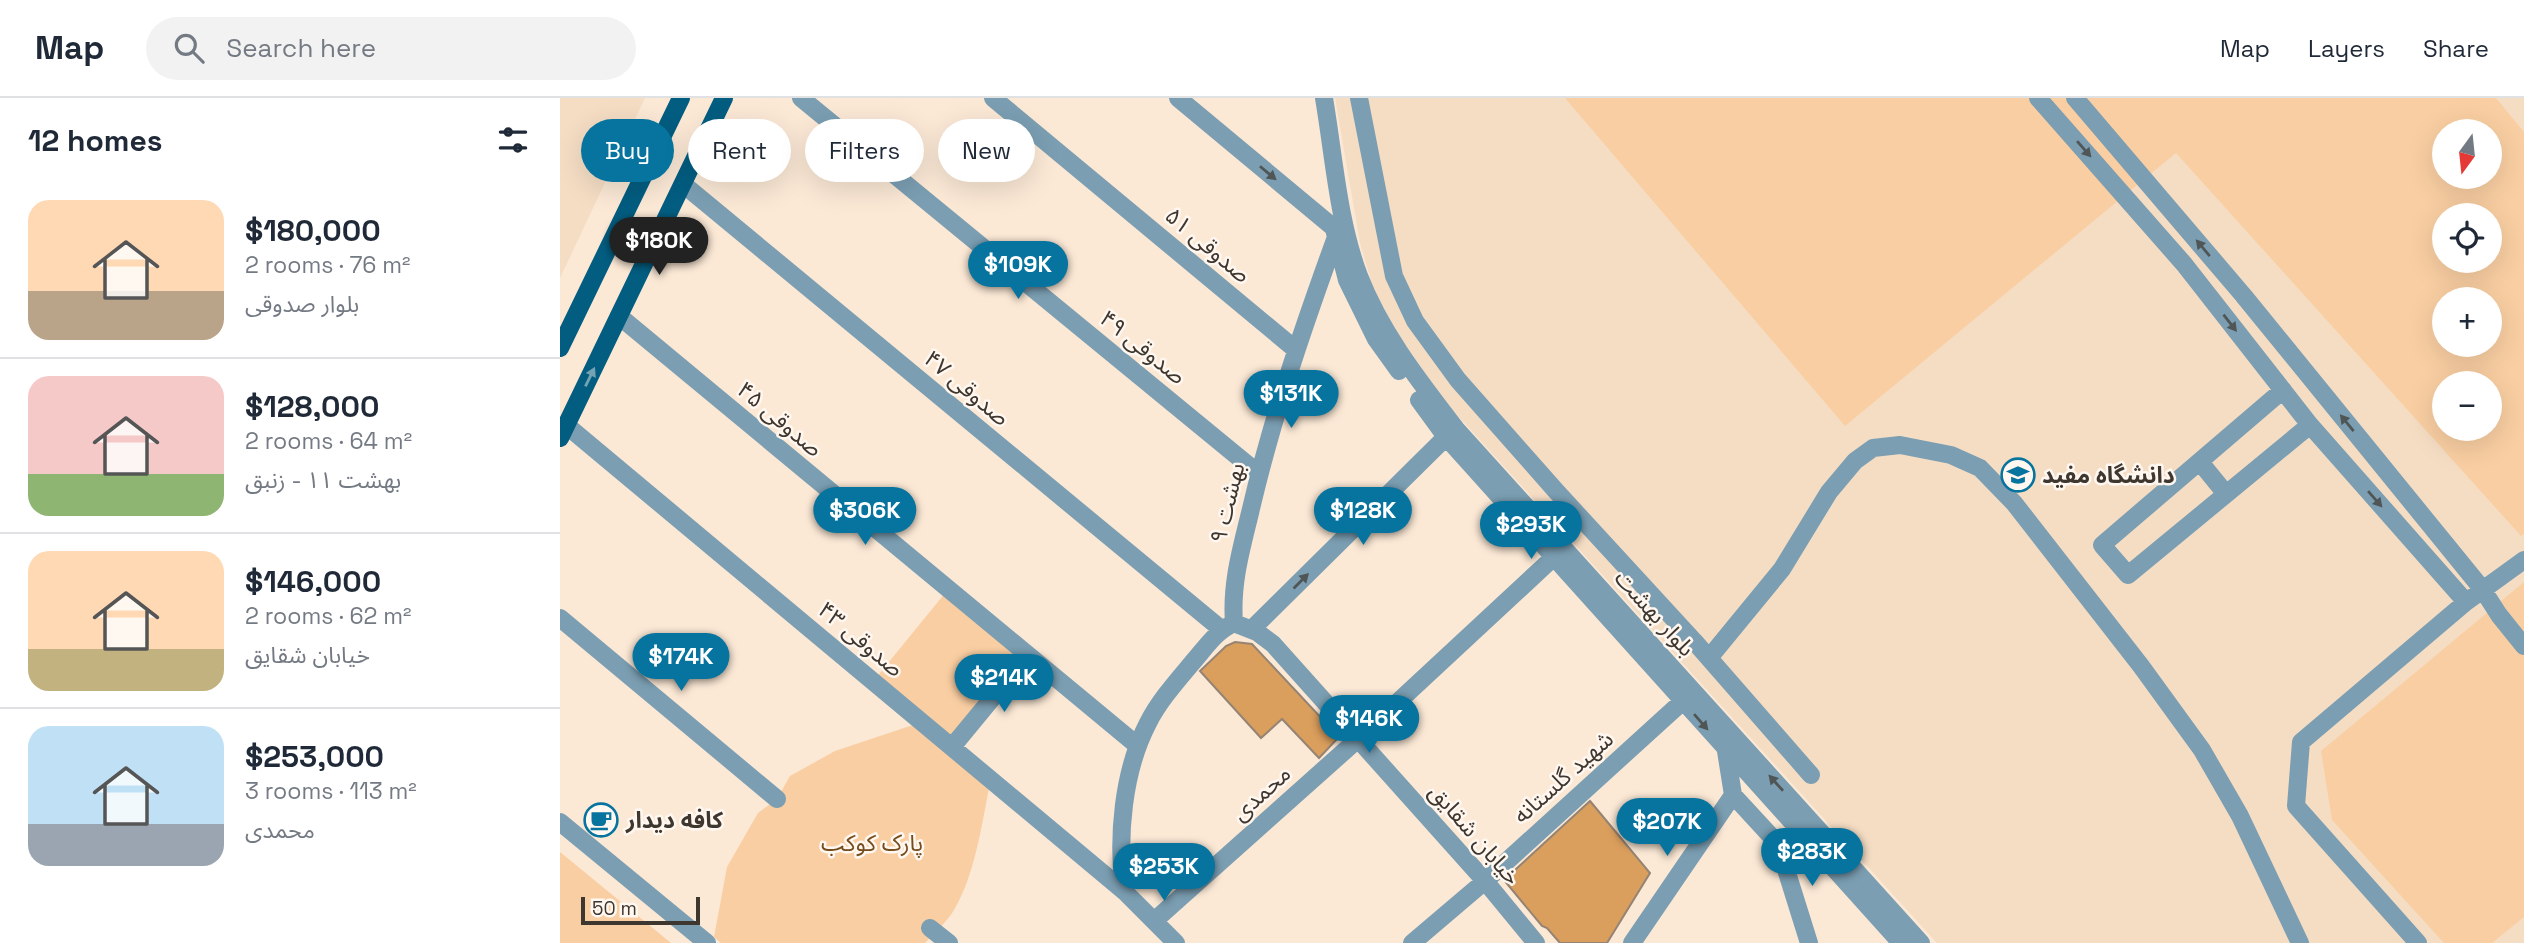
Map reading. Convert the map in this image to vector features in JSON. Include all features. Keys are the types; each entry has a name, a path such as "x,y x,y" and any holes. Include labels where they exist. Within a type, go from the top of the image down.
{"main road":[{"path":"560,348 681,98"},
{"path":"563,432 724,98"}],"street":[{"name":"صدوقی ۴۹","path":"801,98 1259,474"},
{"name":"صدوقی ۵۱","path":"992,98 1295,349"},
{"path":"1178,98 1335,232"},
{"name":"بلوار بهشت","path":"1313,98 1335,232 1347,280 1376,339 1446,437 1901,943"},
{"name":"بلوار بهشت","path":"1324,98 1345,227 1359,276 1384,327 1417,379 1456,429 1921,943"},
{"path":"1359,98 1394,276 1415,321 1458,380 1811,775"},
{"path":"2038,98 2184,264 2310,425 2466,602"},
{"path":"2075,98 2243,295 2483,590 2524,646"},
{"name":"صدوقی ۴۷","path":"683,184 1227,626"},
{"name":"بهشت ۹","path":"1227,626 1234,581 1259,474 1295,349 1335,232"},
{"name":"صدوقی ۴۵","path":"619,316 1138,746"},
{"path":"2283,390 2102,545 2128,576 2310,425"},
{"name":"صدوقی ۴۳","path":"563,432 952,747 1124,891 1176,943"},
{"path":"1252,629 1446,437"},
{"path":"1709,658 1783,569 1829,492 1855,461 1873,448 1900,445 1951,455 1980,468 2014,503 2141,666 2202,750 2240,816 2300,943"},
{"path":"2200,462 2226,494"},
{"path":"2420,550 2438,534"},
{"name":"محمدی","path":"1154,921 1554,557"},
{"path":"2418,943 2296,806 2301,742 2466,602 2524,560"},
{"path":"560,618 777,799"},
{"path":"1124,891 1121,871 1122,840 1126,801 1138,746 1149,721 1164,699 1227,626"},
{"name":"خیابان شقایق","path":"1227,626 1252,629 1273,644 1485,881 1536,943"},
{"path":"952,747 1027,656"},
{"name":"شهید گلستانه","path":"1412,943 1485,881 1683,701"},
{"path":"1726,750 1733,795 1778,844 1809,943"},
{"path":"1632,943 1733,795"},
{"path":"560,822 707,943"},
{"path":"1778,844 1817,848"},
{"path":"930,928 949,943"}],"shaded area":[{"path":"560,98 645,98 635,119 581,119 581,182 605,182 560,278"},
{"name":"دانشگاه مفید","path":"1335,98 2524,98 2524,943 1937,943 1448,405 1420,371 1376,297 1360,243"}],"green space":[{"path":"1565,98 2496,98 2524,132 2524,534 2521,536 2435,441 2502,441 2502,371 2432,371 2432,437 2176,153 1845,426"},
{"path":"2524,582 2524,917 2492,943 2444,943 2332,820 2321,751"},
{"path":"946,592 1023,657 952,744 875,679"},
{"name":"پارک کوکب","path":"913,725 989,788 967,881 948,919 925,943 721,943 714,937 727,867 758,813 777,799 790,776 835,751"},
{"path":"560,852 671,943 560,943"}],"building":[{"path":"1235,642 1252,644 1339,737 1319,758 1282,719 1261,738 1200,671 1226,646"},
{"path":"1590,801 1650,873 1607,943 1560,943 1542,926 1504,880"}],"place":[{"name":"دانشگاه مفید","path":"2018,475"},
{"name":"کافه دیدار","path":"601,820"}]}
